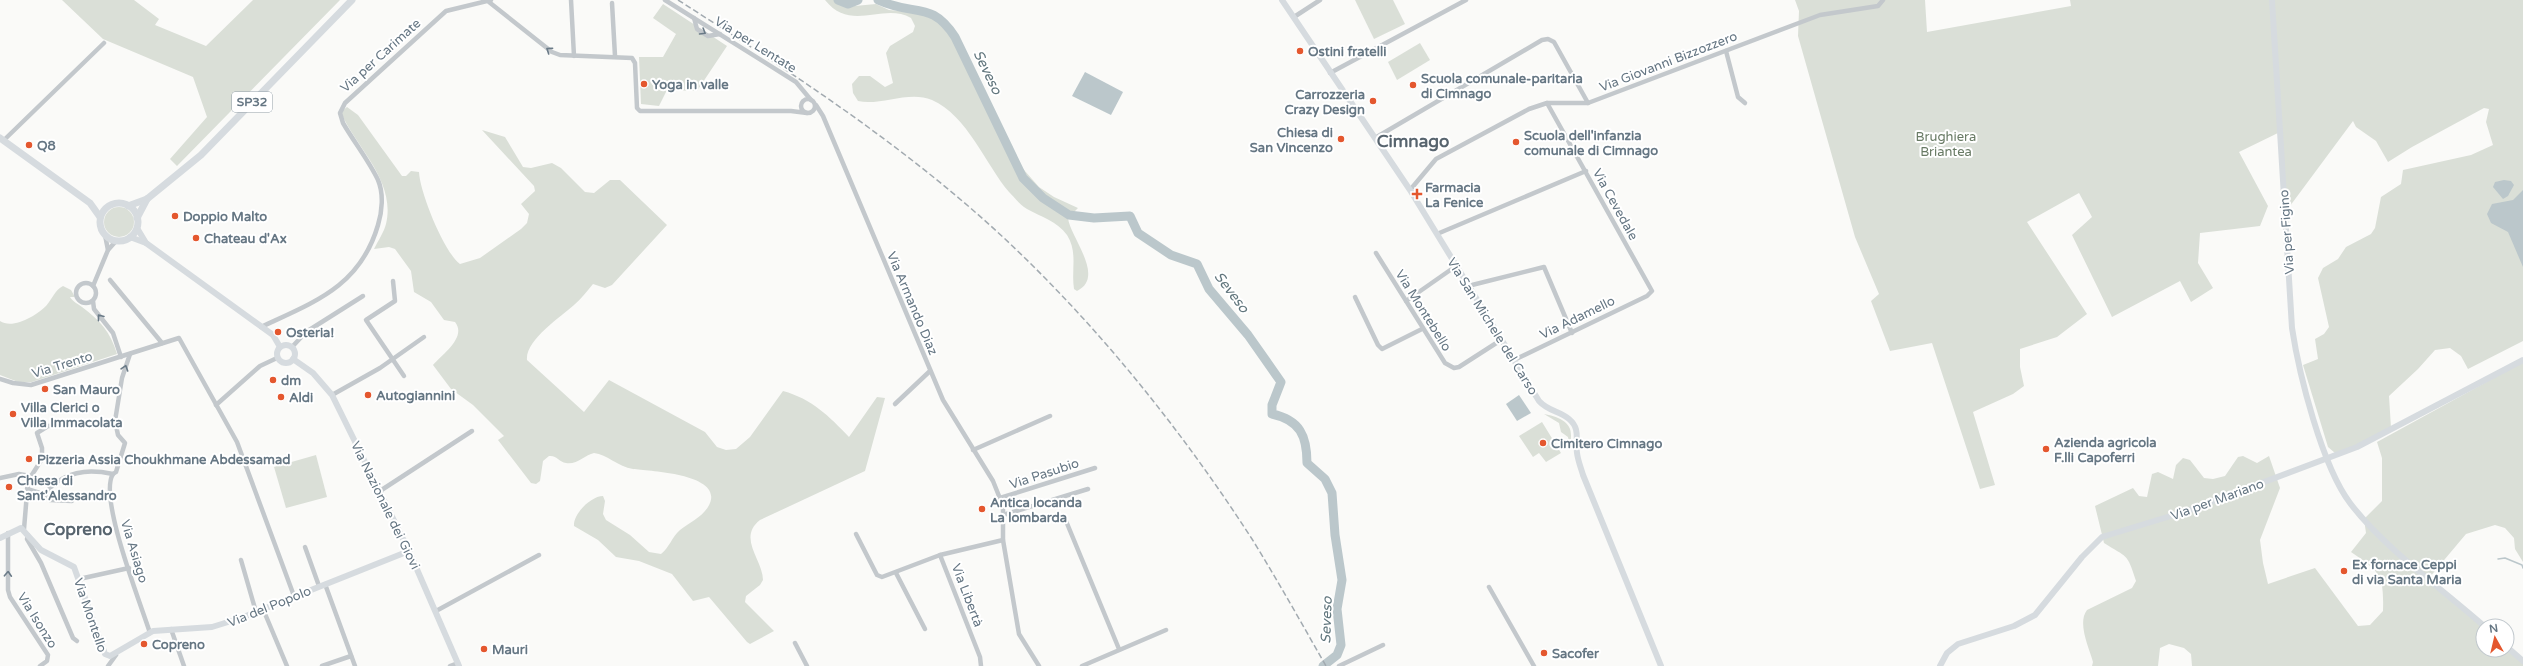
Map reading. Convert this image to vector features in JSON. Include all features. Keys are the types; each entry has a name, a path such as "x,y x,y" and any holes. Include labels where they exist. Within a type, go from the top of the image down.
{"main road":[{"name":"SP32","path":"128,206 147,199 201,155 352,0"},
{"path":"2,140 90,203 100,217 100,226 105,235 116,241 130,237 137,228 137,218 128,206 117,203 107,208 100,217"},
{"name":"SP32","path":"137,218 147,199"},
{"path":"90,203 107,208"}],"street":[{"path":"571,0 574,56"},
{"name":"Via per Lentate","path":"665,0 796,82 800,89 816,105"},
{"name":"Via San Michele del Carso","path":"1282,0 1410,190 1543,406 1568,418 1575,426 1578,438 1577,452 1583,475 1661,666"},
{"path":"1294,17 1320,0"},
{"path":"1330,73 1466,0"},
{"name":"Via Giovanni Bizzozzero","path":"1410,190 1436,159 1529,109 1547,103 1588,103 1820,15 1878,6 1883,0"},
{"name":"Via per Figino","path":"2272,0 2292,328 2300,368 2328,459 2343,492 2364,519 2475,618"},
{"path":"476,2 490,1 552,52 574,56 615,56 632,58 635,63 637,108 640,111 791,111 823,116"},
{"name":"Via per Carimate","path":"261,327 312,302 346,281 358,267 375,233 380,216 381,195 378,181 343,123 340,113 345,103 446,11 476,2"},
{"path":"612,4 615,56"},
{"path":"1375,138 1542,40 1548,39 1554,42 1588,103"},
{"path":"2,140 104,43"},
{"path":"1726,51 1738,97 1745,103"},
{"path":"800,89 802,104 809,113"},
{"path":"791,111 811,100"},
{"name":"Via Cevedale","path":"1547,103 1651,287 1650,294"},
{"path":"809,113 816,105 823,116"},
{"name":"Via Armando Diaz","path":"823,116 942,400 993,481 1000,498 1003,515 1003,540 1019,634 1039,666"},
{"path":"1437,234 1586,171"},
{"path":"137,228 146,243"},
{"path":"105,235 108,250"},
{"path":"130,237 146,243 273,335 280,347"},
{"path":"93,286 108,250 116,241"},
{"name":"Via Montebello","path":"1376,253 1437,354 1445,363 1454,368 1464,365 1502,340"},
{"path":"1406,301 1456,266"},
{"path":"1468,286 1544,267 1572,332"},
{"path":"110,280 162,343"},
{"path":"393,281 395,301 366,320 394,359 404,376"},
{"path":"93,301 86,304 80,302 76,293 78,287 84,283 93,286 96,292 93,301 94,309 113,334 121,357"},
{"name":"Via Adamello","path":"1514,360 1650,294"},
{"path":"292,347 306,332 363,296"},
{"path":"1355,297 1378,345 1382,349 1422,329"},
{"path":"332,395 394,359 424,336"},
{"name":"Via Trento","path":"0,379 12,383 31,385 179,338 216,405"},
{"path":"285,345 292,347 295,353 293,359 285,363 277,358 277,352 280,347 285,345"},
{"path":"0,538 17,528 24,529 27,491 30,476 39,465 42,448 37,433 40,429 79,422 115,421 122,378 130,354"},
{"path":"277,358 260,366 216,405 237,442 294,596"},
{"name":"Via Nazionale dei Giovi","path":"293,359 313,373 332,395 410,551 459,665"},
{"name":"Via per Mariano","path":"1940,666 1947,653 1958,644 2014,626 2035,614 2082,557 2102,538 2187,511 2357,447 2523,360"},
{"path":"895,404 930,371"},
{"path":"973,450 1050,416"},
{"name":"Via Asiago","path":"115,421 118,434 125,443 116,472 113,474 110,481 112,512 150,633"},
{"path":"380,491 472,431"},
{"name":"Via Pasubio","path":"1000,498 1095,468"},
{"path":"43,494 64,478 79,472 99,471 113,474"},
{"path":"0,478 8,478 19,474 30,476"},
{"path":"1003,515 1088,489"},
{"path":"27,491 43,494 50,500 72,501"},
{"path":"1066,521 1119,649"},
{"name":"Via Montello","path":"24,529 41,550 72,565 79,579 108,666"},
{"name":"Via Isonzo","path":"8,533 10,538 7,584 10,597 48,657 40,666"},
{"name":"Via Libertà","path":"856,534 877,574 882,578 940,555 980,657 981,666"},
{"path":"28,535 27,539 41,563 73,638 77,641"},
{"path":"940,555 1003,540"},
{"path":"305,547 355,666"},
{"name":"Via del Popolo","path":"117,654 150,633 172,629 218,625 264,609 410,551"},
{"path":"436,611 539,555"},
{"path":"241,560 256,612"},
{"path":"79,579 129,568"},
{"path":"896,573 925,629"},
{"path":"1489,587 1534,666"},
{"path":"264,609 287,666"},
{"path":"172,629 184,666"},
{"path":"1082,666 1166,630"},
{"path":"795,643 807,666"},
{"path":"1339,666 1383,645"},
{"path":"105,654 110,656 117,654"},
{"path":"108,666 117,654"},
{"path":"2515,654 2523,661"},
{"path":"322,666 351,656"},
{"path":"450,666 459,665"}],"green space":[{"path":"62,0 134,0 159,19 155,25 206,46 253,0 340,0 177,166 170,159 207,117 193,77 103,39"},
{"path":"825,0 835,0 844,7 876,4 889,10 931,14 945,21 954,41 958,41 1017,162 1039,187 1054,197 1078,208 1068,218 1087,267 1088,276 1085,285 1077,291 1074,289 1073,255 1067,235 1054,223 1022,206 1001,181 966,129 956,117 944,107 923,97 905,97 876,102 858,101 853,93 852,84 859,76 870,76 885,87 893,83 886,53 890,46 913,32 915,26 911,18 900,14 889,13 856,16 845,14 835,10"},
{"path":"1355,0 1393,0 1405,24 1374,39"},
{"name":"Brughiera Briantea","path":"1795,0 1925,0 1927,32 2071,6 2070,0 2272,0 2280,132 2239,152 2268,206 2260,226 2200,233 2198,263 2213,288 2191,302 2180,281 2112,317 2072,235 2092,217 2079,193 2027,222 2087,314 2057,337 2020,349 2020,367 2024,386 2013,394 1973,412 1995,485 1980,489 1932,343 1890,351 1871,301 1879,294 1855,237 1798,36 1799,11"},
{"path":"2274,0 2523,0 2523,341 2468,369 2461,356 2450,348 2435,350 2418,369 2389,396 2391,428 2357,446 2335,453 2328,447 2303,365 2318,359 2315,339 2324,334 2329,327 2318,278 2323,268 2338,259 2346,247 2371,234 2375,228 2381,197 2401,184 2403,170 2471,155 2493,145 2486,122 2489,109 2484,108 2412,147 2388,162 2376,141 2356,127 2353,121 2287,210"},
{"path":"663,4 727,46 697,91 667,90 659,106 641,104 639,57 663,57 676,34 653,18"},
{"path":"1420,43 1430,60 1397,80 1388,62"},
{"path":"347,107 358,115 402,176 406,176 411,171 419,172 420,181 428,207 440,235 447,248 460,264 480,258 521,229 527,223 529,214 521,204 535,191 534,186 482,130 505,137 523,167 531,168 552,163 561,168 585,192 594,193 610,180 620,180 667,225 612,285 605,288 593,284 577,303 553,322 538,337 528,352 527,360 584,412 609,380 705,432 717,447 726,450 736,449 750,437 783,391 803,399 819,409 849,437 877,397 885,398 865,471 760,520 754,527 751,534 751,542 762,572 763,580 760,585 746,596 745,602 774,631 750,644 709,597 693,601 672,574 639,561 616,557 598,540 574,526 576,516 584,506 593,499 603,496 605,501 603,514 606,520 630,535 649,552 661,554 680,530 699,517 708,507 711,496 707,487 698,481 684,476 628,468 594,453 574,463 566,463 549,456 543,461 540,481 536,484 531,483 498,440 504,436 473,405 451,389 433,365 448,351 456,339 458,328 455,322 444,320 431,302 414,292 411,271 395,249 389,247 374,249 386,224 388,209 386,194 374,166 342,115 342,111"},
{"path":"119,207 130,211 134,222 130,233 119,237 108,233 104,222 108,211"},
{"path":"63,286 71,290 75,297 70,297 72,300 94,317 108,333 115,346 117,354 32,382 18,382 0,375 0,321 11,324 18,323 31,317 46,306 56,292"},
{"path":"2523,362 2523,562 2515,549 2514,538 2505,528 2495,525 2466,534 2429,578 2475,619 2475,658 2515,658 2515,656 2523,661 2523,666 2192,666 2191,654 2184,648 2169,644 2160,648 2158,666 2092,666 2093,662 2083,628 2084,615 2087,610 2132,588 2136,581 2128,560 2122,554 2104,543 2095,506 2133,488 2139,496 2147,497 2152,474 2158,472 2173,479 2176,465 2183,458 2190,460 2204,478 2213,479 2225,476 2238,457 2243,456 2257,463 2269,456 2280,488 2260,540 2268,584 2315,568 2358,626 2370,625 2383,611 2381,581 2378,575 2368,564 2351,552 2366,533 2364,519 2382,501 2382,458 2377,442"},
{"path":"1544,414 1562,420 1569,427 1571,431 1570,453 1568,437 1561,432 1559,423"},
{"path":"1542,422 1561,453 1546,462 1539,453 1533,457 1519,436"},
{"path":"316,455 327,497 286,508 274,467"}],"shaded area":[{"path":"1085,72 1123,92 1111,115 1072,96"},
{"path":"2504,180 2511,181 2514,185 2508,196 2503,199 2493,187 2495,182"},
{"path":"2523,190 2523,267 2508,232 2491,223 2487,214 2492,204 2513,200"},
{"path":"1519,395 1531,413 1517,421 1506,404"}],"waterway":[{"name":"Seveso","path":"838,0 848,4 858,0"},
{"name":"Seveso","path":"878,0 902,8 930,14 938,18 946,25 955,37 1023,178 1043,198 1069,215 1094,218 1130,216 1138,233 1171,255 1197,264 1209,289 1248,335 1281,382 1272,405 1272,414 1289,420 1300,431 1307,453 1307,463 1325,479 1332,493 1335,535 1342,580 1337,609 1341,645 1337,655 1323,666"},
{"path":"2498,559 2505,558 2522,565 2523,568"}],"railway":[{"path":"678,0 771,60 861,122 948,189 990,225 1030,263 1091,327 1176,430 1228,502 1252,539 1326,666"}],"place":[{"name":"Ostini fratelli","path":"1300,51"},
{"name":"Yoga in valle","path":"644,84"},
{"name":"Scuola comunale-paritaria di Cimnago","path":"1413,85"},
{"name":"Carrozzeria Crazy Design","path":"1373,101"},
{"name":"Chiesa di San Vincenzo","path":"1341,139"},
{"name":"Scuola dell'infanzia comunale di Cimnago","path":"1516,142"},
{"name":"Q8","path":"29,145"},
{"name":"Farmacia La Fenice","path":"1417,194"},
{"name":"Doppio Malto","path":"175,216"},
{"name":"Chateau d'Ax","path":"196,238"},
{"name":"Osteria!","path":"278,332"},
{"name":"dm","path":"273,380"},
{"name":"San Mauro","path":"45,389"},
{"name":"Autogiannini","path":"368,395"},
{"name":"Aldi","path":"281,397"},
{"name":"Villa Clerici o Villa Immacolata","path":"13,414"},
{"name":"Cimitero Cimnago","path":"1543,443"},
{"name":"Azienda agricola F.lli Capoferri","path":"2046,449"},
{"name":"Pizzeria Assia Choukhmane Abdessamad","path":"29,459"},
{"name":"Chiesa di Sant'Alessandro","path":"9,487"},
{"name":"Antica locanda La lombarda","path":"982,509"},
{"name":"Ex fornace Ceppi di via Santa Maria","path":"2344,571"},
{"name":"Copreno","path":"144,644"},
{"name":"Mauri","path":"484,649"},
{"name":"Sacofer","path":"1544,653"}],"district":[{"name":"Cimnago","path":"1413,141"},
{"name":"Copreno","path":"78,529"}]}
